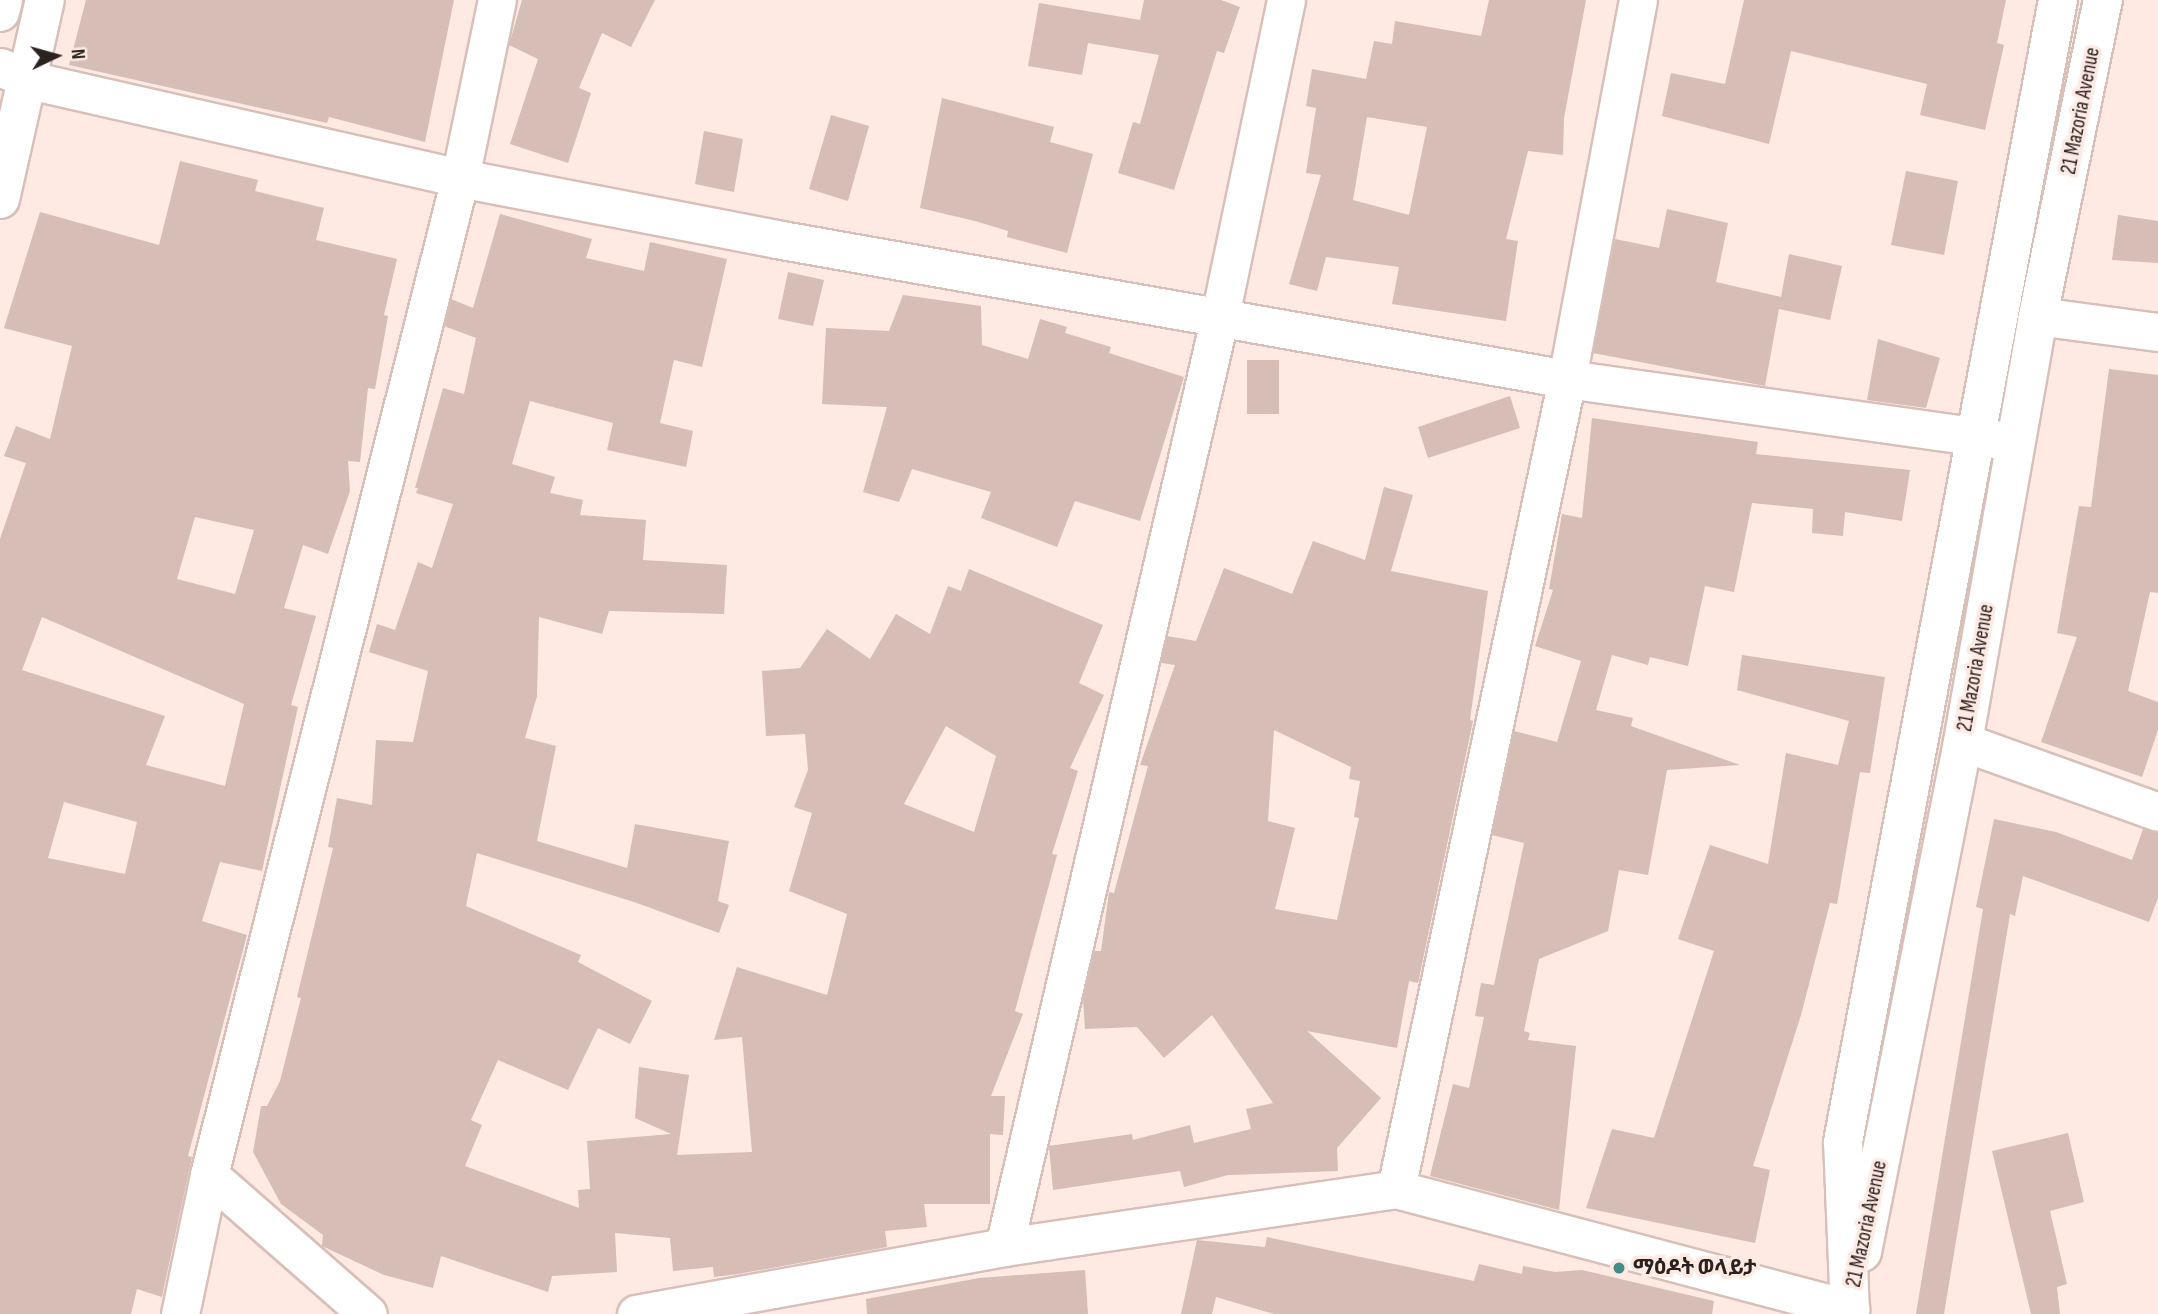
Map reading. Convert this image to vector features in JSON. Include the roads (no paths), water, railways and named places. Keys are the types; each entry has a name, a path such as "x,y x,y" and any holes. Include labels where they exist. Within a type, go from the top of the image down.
{"main road":[{"path":"0,12 3,0"},
{"path":"0,199 14,74 45,0"},
{"name":"21 Mazoria Avenue","path":"1850,1311 1843,1142 2058,0"},
{"name":"21 Mazoria Avenue","path":"1850,1311 1963,742 2038,316 2103,0"}],"street":[{"path":"180,1314 209,1175 460,178 497,0"},
{"path":"1003,1247 1220,316 1286,0"},
{"path":"1396,1189 1567,379 1638,0"},
{"path":"14,74 460,178 1567,379 2014,443"},
{"path":"2038,316 2158,332"},
{"path":"1963,742 2158,812"},
{"path":"209,1175 368,1314"},
{"path":"636,1314 1003,1247 1396,1189 1850,1311"}],"place":[{"name":"ማዕዶት ወላይታ","path":"1619,1268"}]}
